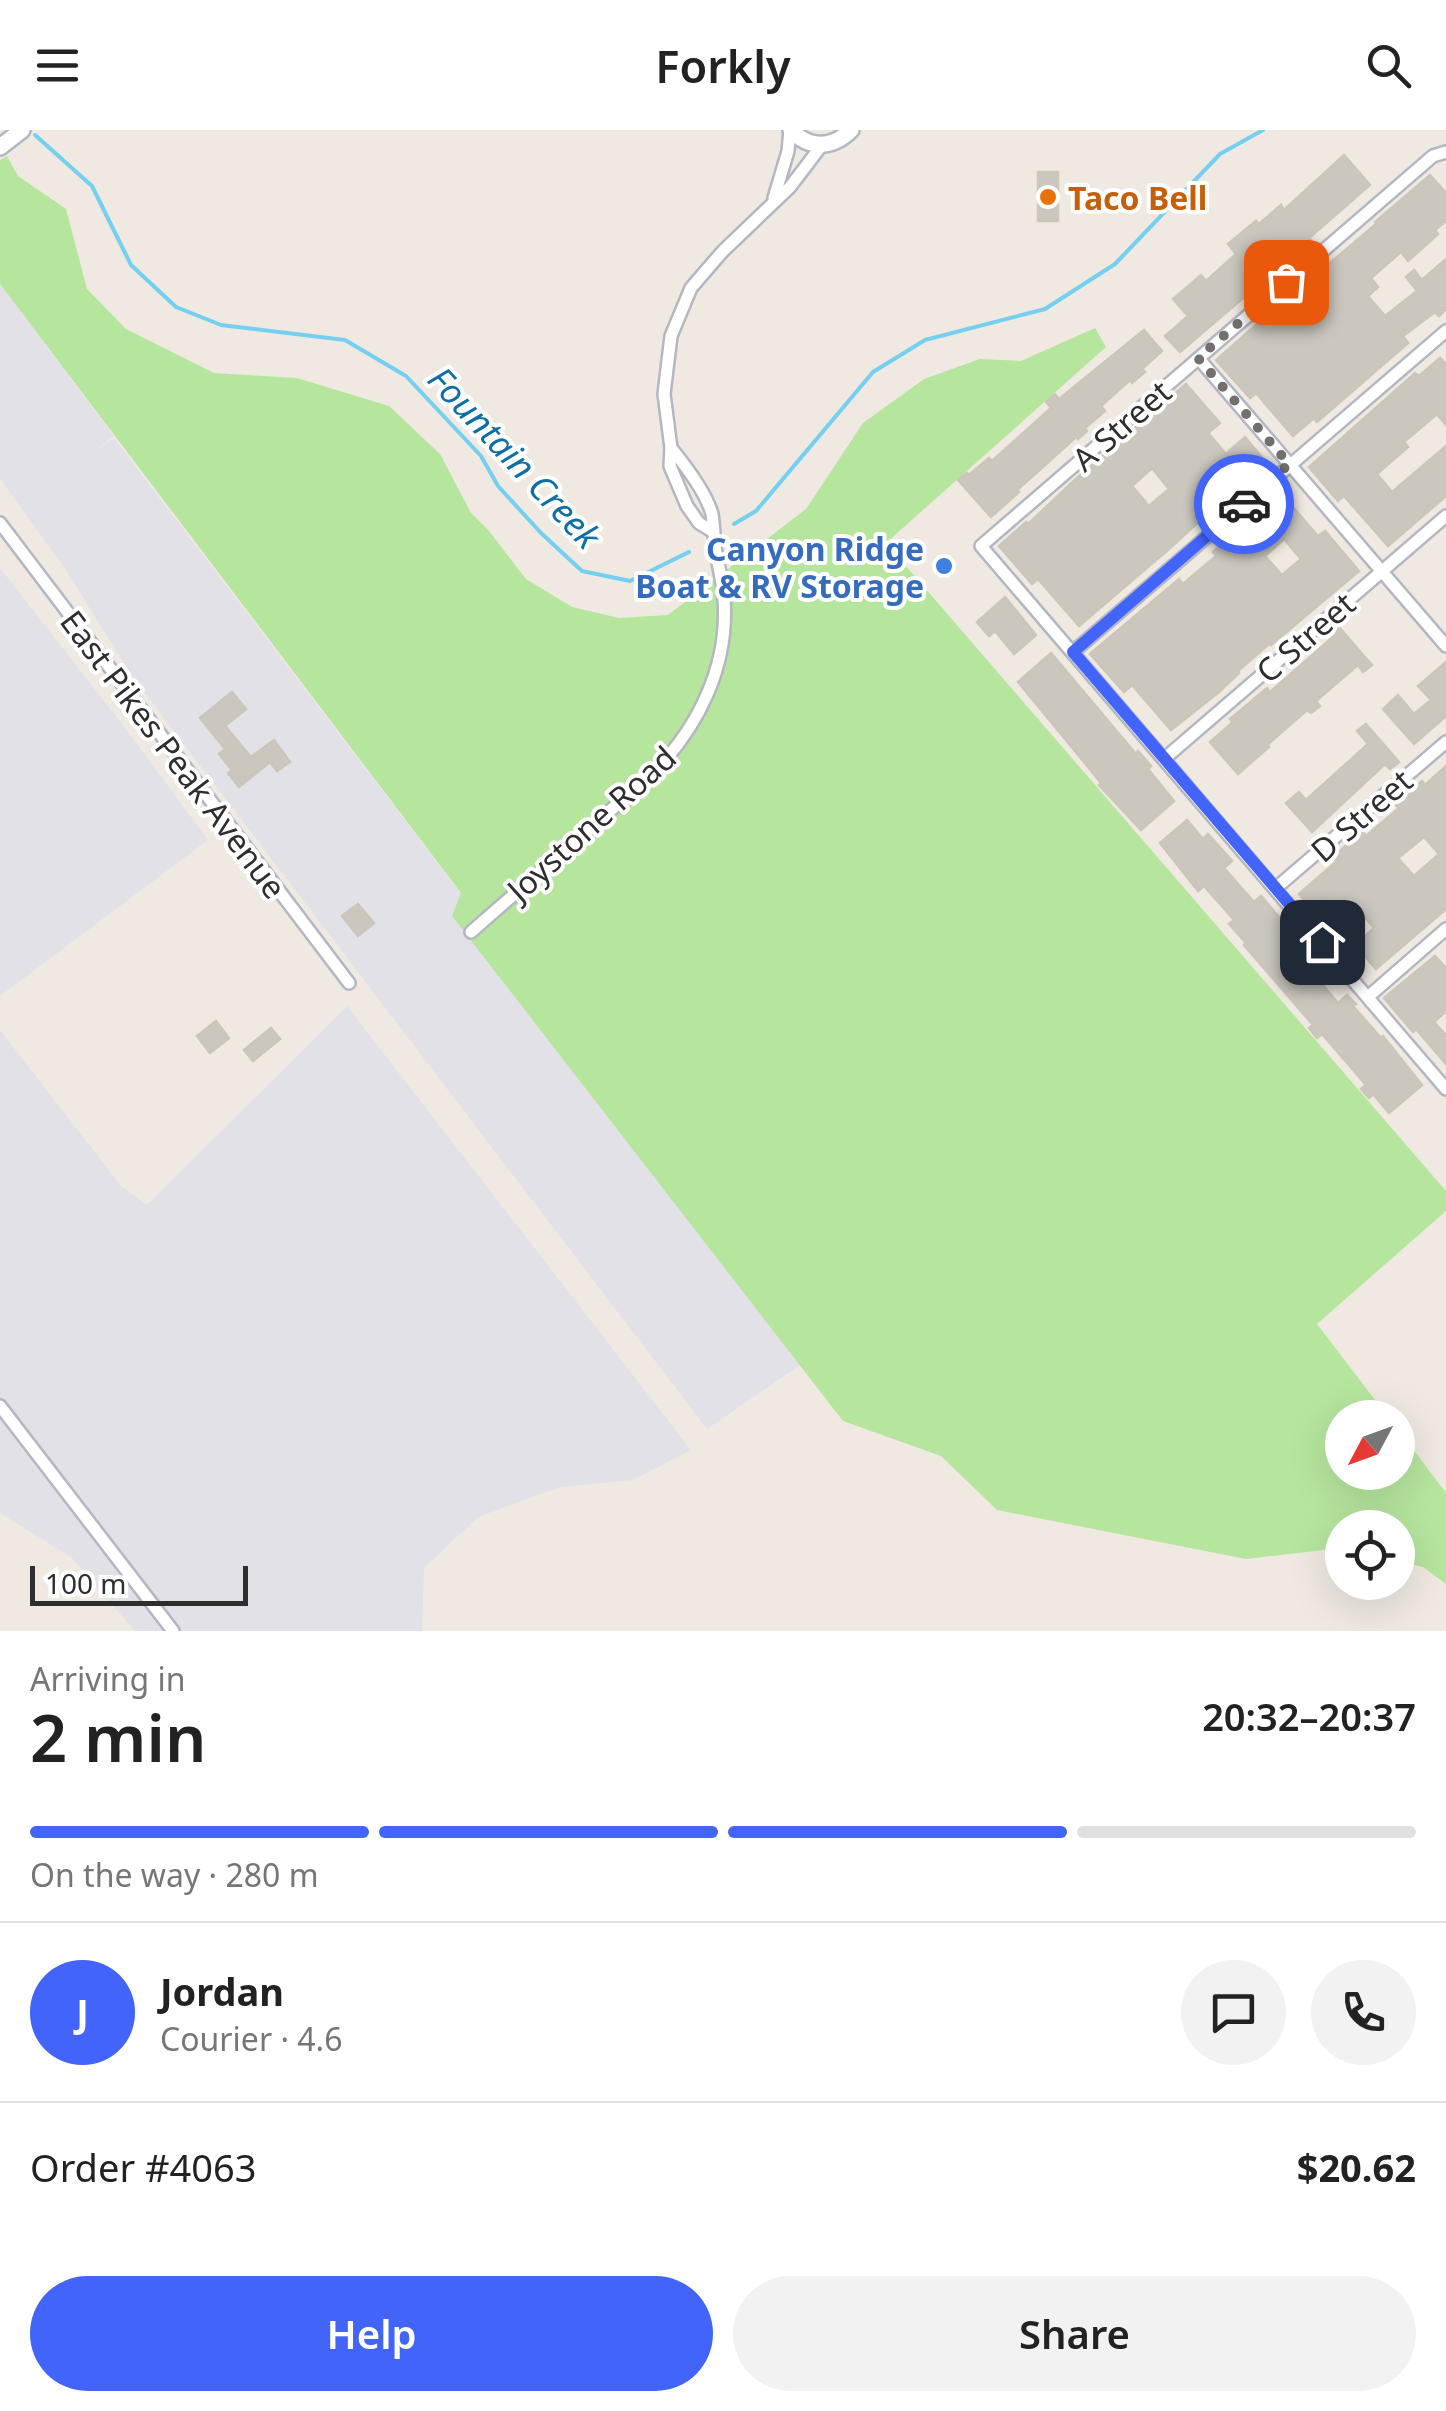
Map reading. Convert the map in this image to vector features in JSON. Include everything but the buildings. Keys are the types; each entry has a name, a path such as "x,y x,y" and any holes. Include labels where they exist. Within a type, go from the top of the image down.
{"main road":[{"path":"0,147 22,130"},
{"path":"790,130 804,141 822,145 836,142 851,130"}],"street":[{"name":"Joystone Road","path":"773,202 790,130"},
{"name":"Joystone Road","path":"472,932 652,774 673,753 706,700 722,646 724,600 712,514 690,472 671,448 664,394 672,336 691,288 723,251 790,187 822,145"},
{"name":"A Street","path":"1073,652 981,546 1433,156 1446,152"},
{"path":"1446,331 1073,652 1446,1089"},
{"path":"1198,358 1446,646"},
{"name":"C Street","path":"1164,759 1446,516"},
{"name":"East Pikes Peak Avenue","path":"0,523 348,984"},
{"name":"D Street","path":"1276,888 1446,742"},
{"path":"1368,996 1446,929"},
{"path":"0,1406 172,1631"}],"shaded area":[{"path":"0,284 114,436 91,454 114,438 461,894 452,916 800,1365 707,1429 134,679 64,567 0,479"},
{"path":"0,568 208,840 0,996"},
{"path":"347,1006 691,1450 633,1480 560,1487 478,1517 424,1568 422,1631 135,1631 72,1558 0,1513 0,1030 122,1187 147,1205"}],"green space":[{"path":"7,156 18,176 66,209 87,289 126,329 214,373 297,378 389,406 440,454 471,513 526,579 572,607 619,618 668,615 806,509 863,423 924,379 980,359 1021,361 1095,328 1106,347 886,543 1446,1191 1446,1211 1317,1324 1375,1400 1325,1400 1325,1490 1415,1490 1415,1452 1446,1493 1446,1584 1415,1565 1415,1510 1325,1510 1325,1550 1246,1559 997,1510 941,1456 843,1421 452,916 461,893 0,284 0,160"}],"waterway":[{"name":"Fountain Creek","path":"734,524 756,511 873,372 925,340 1045,309 1115,264 1220,154 1263,130"},
{"name":"Fountain Creek","path":"35,135 92,186 131,265 176,307 221,325 345,340 406,376 481,456 498,486 582,571 630,581 689,552"}],"way so far":[{"path":"1244,504 1289,464 1198,358 1286,282"}],"place":[{"name":"Taco Bell","path":"1048,197"},
{"name":"Canyon Ridge Boat & RV Storage","path":"944,566"}],"route":[{"path":"1244,504 1073,652 1322,942"}]}
